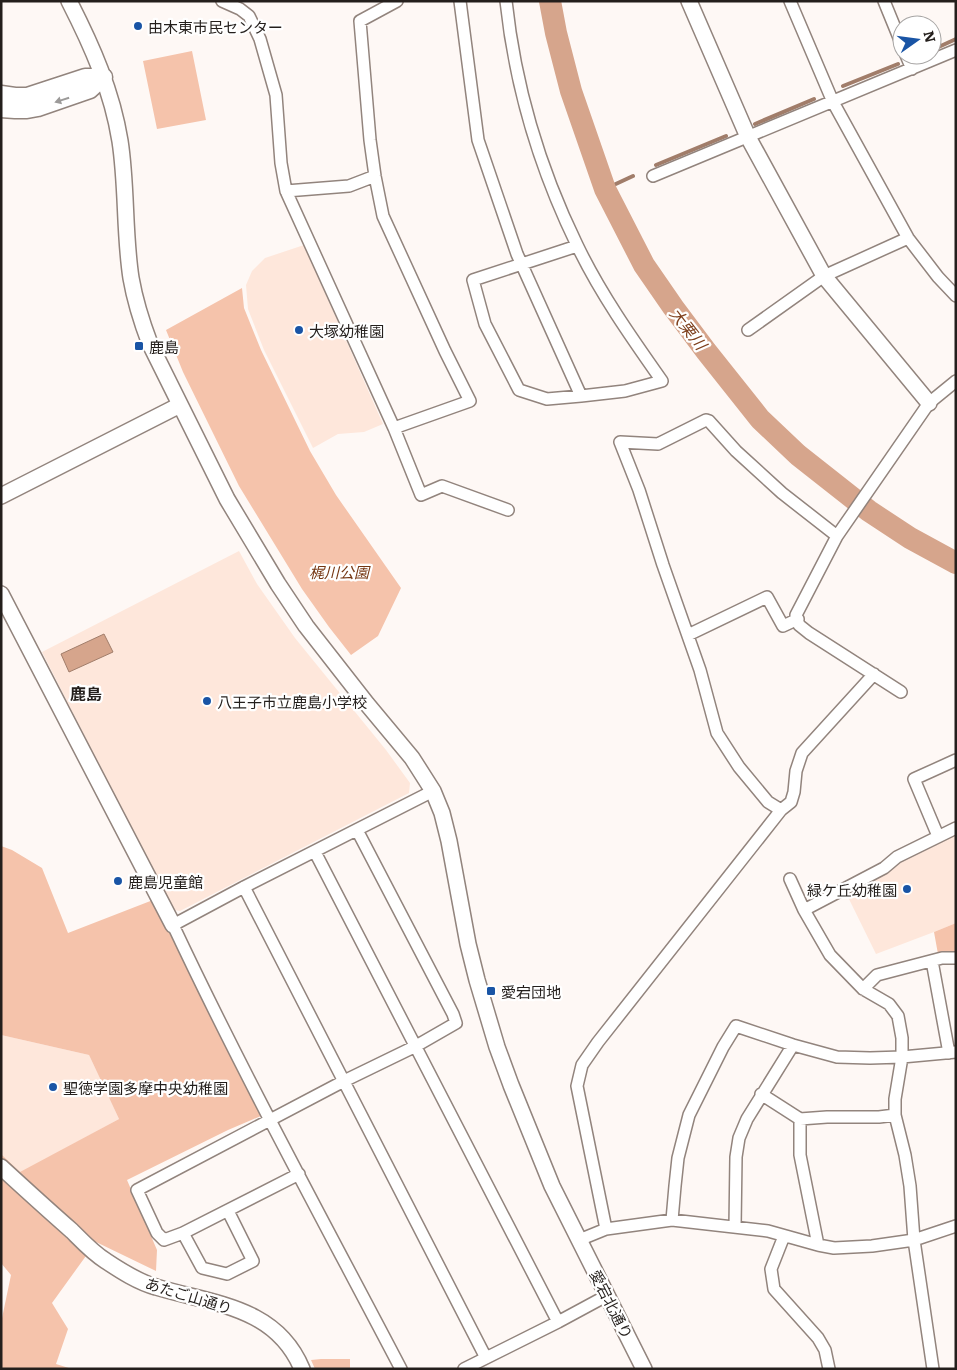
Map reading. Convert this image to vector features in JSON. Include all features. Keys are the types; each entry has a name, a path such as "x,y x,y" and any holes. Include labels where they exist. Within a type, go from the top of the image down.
{"main road":[{"path":"1,94 27,96 85,76 104,77"},
{"path":"1,108 27,110 38,108 90,90 104,77"}],"street":[{"name":"愛宕北通り","path":"69,1 88,39 111,99 120,142 131,279 143,327 150,344 227,498 278,584 326,652 412,758 433,791 442,813 468,944 497,1047 552,1186 644,1369"},
{"path":"222,1 240,9 249,16 260,40 276,95 280,163 286,191 394,428 421,496 442,486 508,510"},
{"path":"394,428 470,401 414,286 384,216 375,176 370,140 360,21 397,1"},
{"path":"460,1 478,140 522,264 581,396"},
{"path":"506,1 516,65 532,128 546,172 577,246 611,306 662,381 625,391 547,399 519,390 485,324 472,280 577,246"},
{"path":"689,1 748,137 824,276 929,403"},
{"path":"790,1 833,102 908,238 938,277 956,296"},
{"path":"884,1 892,21"},
{"path":"654,176 956,50"},
{"path":"910,65 912,69"},
{"path":"286,191 349,186 375,176"},
{"path":"748,330 824,276 908,238"},
{"path":"901,692 809,633 799,625 796,615 838,535 880,473 929,403 956,381"},
{"path":"1,496 180,405"},
{"path":"781,810 768,802 739,768 717,733 700,670 663,565 640,490 620,442 658,444 706,420 709,421 736,451 782,493 838,535"},
{"path":"1,594 401,1369"},
{"path":"688,635 767,597 783,626 798,620"},
{"path":"606,1229 577,1086 582,1065 598,1042 781,810 791,802 796,771 802,753 874,674"},
{"path":"938,836 914,779 956,760"},
{"path":"173,925 433,791"},
{"path":"804,910 884,868 897,857 956,828"},
{"path":"299,1174 184,1234 164,1240 157,1234 137,1190 416,1046 456,1023 357,830"},
{"path":"315,852 558,1322"},
{"path":"790,879 804,910 830,955 863,989 890,1004 898,1016 902,1038 902,1057 895,1099 895,1114 910,1186 914,1240 933,1369"},
{"path":"244,887 486,1358"},
{"path":"863,989 877,975 942,958 956,958"},
{"path":"672,1220 678,1158 689,1115 723,1047 736,1026 793,1045 837,1056 902,1057 952,1052 932,961"},
{"path":"735,1227 736,1157 739,1138 747,1119 793,1045"},
{"path":"762,1094 800,1119 879,1117 895,1114"},
{"path":"800,1119 800,1155 818,1245"},
{"name":"あたご山通り","path":"1,1167 104,1260 133,1278 154,1287 236,1309 257,1317 274,1329 285,1341 297,1357 302,1369"},
{"path":"184,1234 202,1268 227,1274 253,1261 228,1212"},
{"path":"579,1240 606,1229 672,1220 768,1231 834,1248 914,1240 956,1226"},
{"path":"784,1236 771,1269 774,1289 818,1338 825,1350 829,1369"},
{"path":"464,1369 608,1295"}],"shaded area":[{"name":"大塚幼稚園","path":"304,245 383,424 364,432 338,434 313,448 264,350 248,309 246,285 252,271 265,258"},
{"name":"八王子市立鹿島小学校","path":"239,551 257,584 295,638 386,750 410,783 409,793 180,911 173,910 42,652"},
{"path":"104,634 113,652 69,672 61,654"},
{"name":"緑ケ丘幼稚園","path":"956,835 956,923 876,954 847,895 892,869 911,853"},
{"name":"聖徳学園多摩中央幼稚園","path":"1,1035 89,1055 119,1119 20,1173 1,1154"}],"green space":[{"path":"192,51 206,120 157,129 143,61"},
{"name":"梶川公園","path":"242,288 244,308 261,350 310,451 336,495 401,588 378,636 351,655 302,589 239,486 183,372 166,330"},
{"path":"1,846 12,850 42,868 68,933 153,900 261,1116 228,1130 127,1180 157,1250 156,1271 96,1242 52,1303 68,1329 56,1364 72,1369 1,1369 1,1323 11,1275 1,1263 1,1154 20,1172 119,1119 89,1055 1,1035"},
{"path":"956,923 956,954 938,954 934,932"},
{"path":"350,1359 350,1369 315,1369 311,1360"}],"waterway":[{"name":"大栗川","path":"550,1 571,91 605,189 644,265 673,307 760,419 798,455 869,511 910,538 956,563"},
{"path":"942,45 956,39"},
{"path":"843,86 896,65"},
{"path":"755,124 814,99"},
{"path":"656,165 726,136"},
{"path":"605,189 633,176"}],"place":[{"name":"由木東市民センター","path":"138,26"},
{"name":"大塚幼稚園","path":"299,330"},
{"name":"鹿島","path":"139,346"},
{"name":"八王子市立鹿島小学校","path":"207,701"},
{"name":"鹿島児童館","path":"118,881"},
{"name":"緑ケ丘幼稚園","path":"907,889"},
{"name":"愛宕団地","path":"491,991"},
{"name":"聖徳学園多摩中央幼稚園","path":"53,1087"}],"district":[{"name":"鹿島","path":"86,693"}]}
